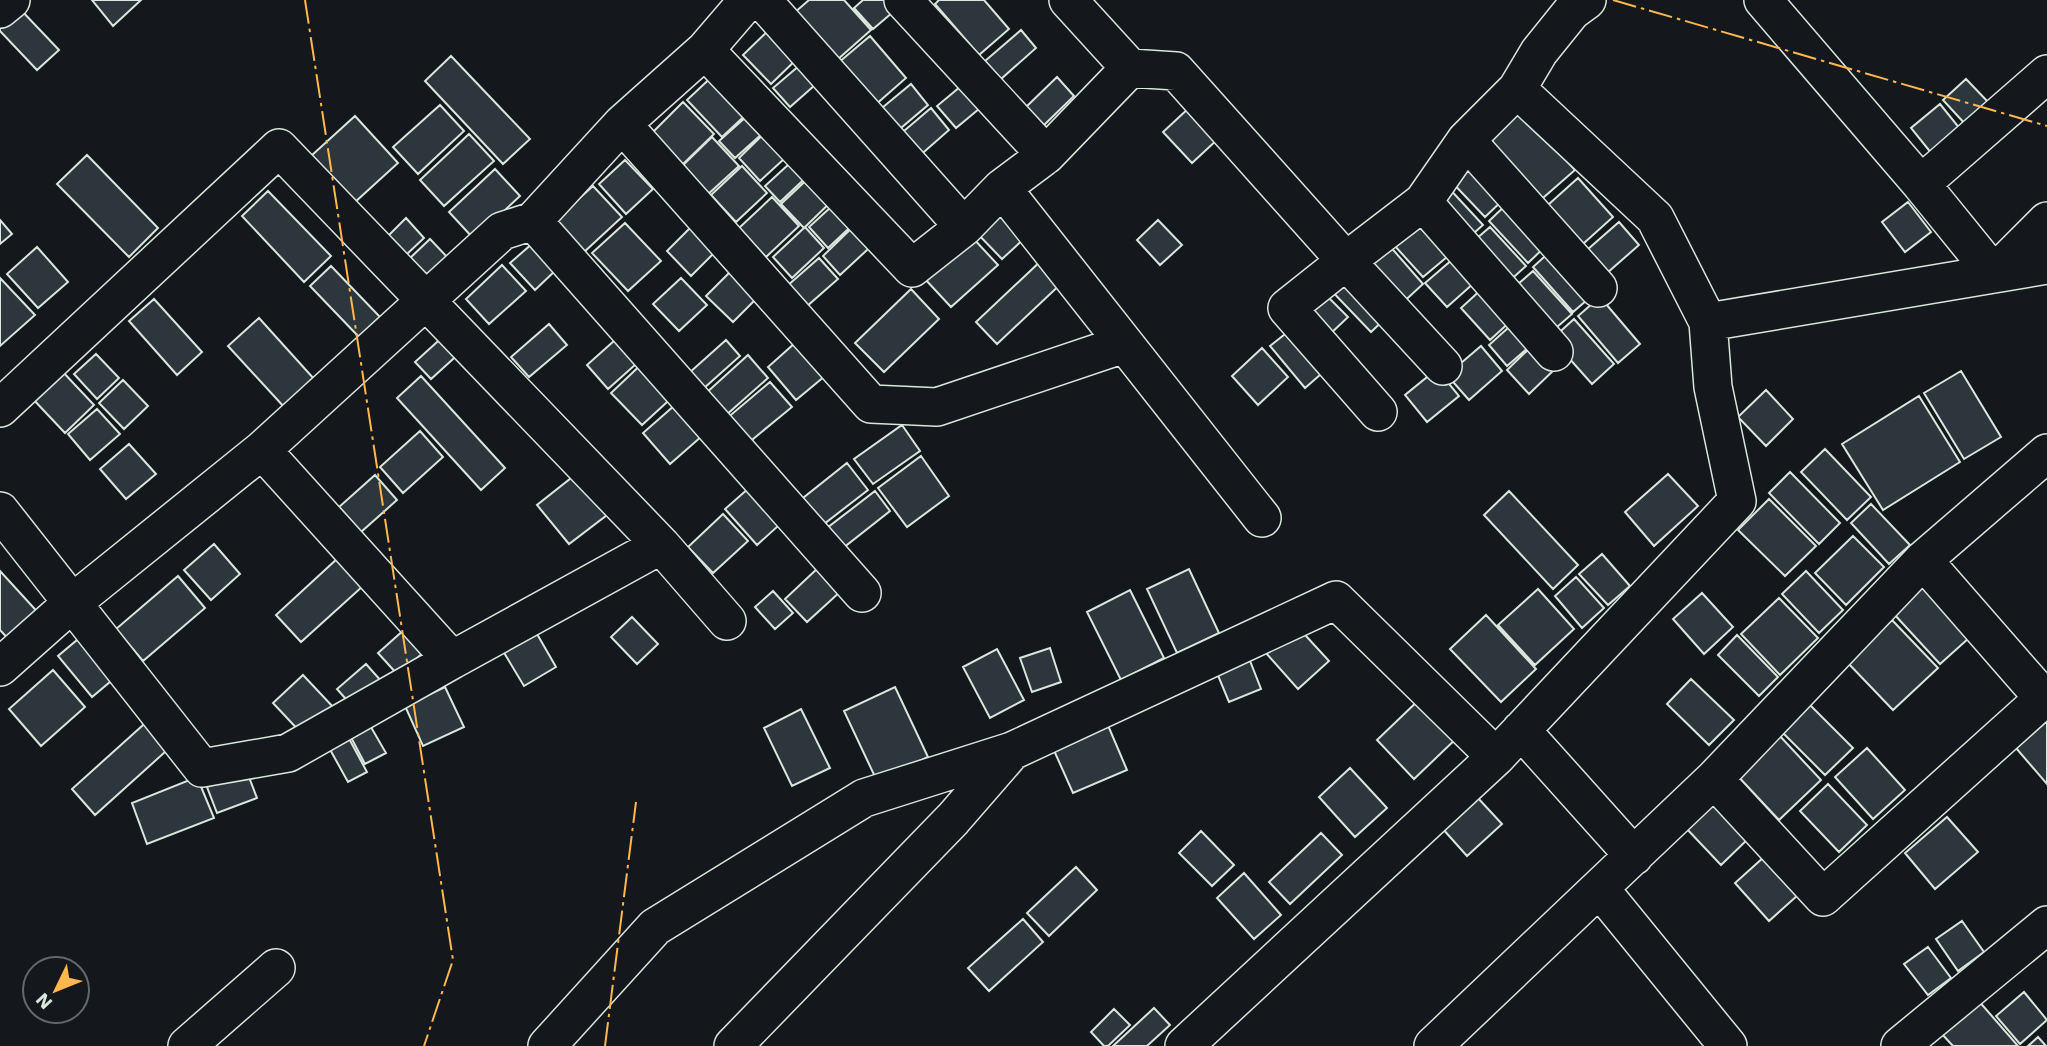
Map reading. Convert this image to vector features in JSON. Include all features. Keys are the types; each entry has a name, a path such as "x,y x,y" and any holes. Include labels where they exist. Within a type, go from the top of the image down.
{"street":[{"path":"0,9 11,0"},
{"path":"0,667 71,604 262,450 502,230 533,221 622,124 705,50 748,0"},
{"path":"762,0 964,227"},
{"path":"902,0 1046,155"},
{"path":"1068,0 1130,68 1176,71 1443,366"},
{"path":"1378,412 1287,308 1423,202 1466,140 1517,89 1539,52 1572,11 1587,0"},
{"path":"1763,0 1922,184 1994,274"},
{"path":"705,50 912,268 964,227 1002,188 1046,155 1130,68"},
{"path":"1922,184 2047,74"},
{"path":"1185,1046 1496,757 1737,501 1713,387 1708,322 1655,218 1517,89"},
{"path":"622,124 871,404 937,407 1124,344"},
{"path":"1466,140 1598,288"},
{"path":"0,408 279,148 661,545 727,621"},
{"path":"1002,188 1262,518"},
{"path":"1423,202 1555,352"},
{"path":"533,221 862,593"},
{"path":"1994,274 2047,221"},
{"path":"1708,322 2047,265"},
{"path":"262,450 452,660"},
{"path":"1433,1046 1714,779 1923,560 2047,453"},
{"path":"0,511 202,768 288,753 661,545"},
{"path":"1714,779 1823,897 2045,700 1923,560"},
{"path":"547,1046 655,927 864,798 1012,751 1336,600 1496,757"},
{"path":"1521,730 1634,856"},
{"path":"733,1046 953,819 1012,751"},
{"path":"1600,889 1728,1046"},
{"path":"1900,1046 2047,925"},
{"path":"187,1046 275,968"}],"building":[{"path":"92,0 141,0 113,26"},
{"path":"809,0 844,0 871,30 837,60 794,13"},
{"path":"863,0 893,0 899,7 873,29 854,8"},
{"path":"939,0 984,0 1009,29 979,55 935,4"},
{"path":"20,9 59,50 37,70 0,31"},
{"path":"773,26 801,55 771,84 743,55"},
{"path":"1021,30 1036,48 1001,79 985,61"},
{"path":"870,36 906,78 874,106 838,63"},
{"path":"451,56 530,139 503,164 425,81"},
{"path":"807,59 823,78 790,107 773,88"},
{"path":"718,71 752,109 722,137 687,100"},
{"path":"1057,77 1074,96 1043,126 1025,108"},
{"path":"1966,79 1990,104 1967,126 1943,100"},
{"path":"966,82 985,104 956,128 937,106"},
{"path":"911,84 928,105 895,133 877,112"},
{"path":"683,102 714,134 680,167 649,136"},
{"path":"1940,104 1961,130 1932,154 1911,128"},
{"path":"440,105 464,131 418,174 393,147"},
{"path":"1190,107 1219,138 1192,163 1163,132"},
{"path":"1518,107 1575,170 1536,204 1480,141"},
{"path":"756,108 772,125 735,158 719,141"},
{"path":"931,108 949,130 917,158 898,136"},
{"path":"355,116 398,163 354,203 311,156"},
{"path":"774,124 796,148 760,181 739,158"},
{"path":"469,134 494,161 444,206 420,180"},
{"path":"712,137 739,166 706,196 680,168"},
{"path":"801,153 815,169 780,202 765,186"},
{"path":"87,155 158,228 129,257 57,184"},
{"path":"1467,159 1504,199 1485,217 1447,177"},
{"path":"625,160 653,189 626,214 599,184"},
{"path":"742,166 767,193 736,222 711,195"},
{"path":"495,169 520,196 474,239 449,212"},
{"path":"815,172 837,196 804,228 781,204"},
{"path":"1578,178 1613,217 1574,252 1539,213"},
{"path":"1446,185 1483,225 1466,240 1429,201"},
{"path":"593,186 622,217 583,253 554,221"},
{"path":"268,191 331,256 304,282 242,216"},
{"path":"772,197 799,226 766,257 739,228"},
{"path":"842,197 861,217 828,248 809,227"},
{"path":"1510,201 1549,243 1528,263 1489,221"},
{"path":"1908,202 1931,232 1905,252 1882,222"},
{"path":"997,205 1027,236 1002,259 972,228"},
{"path":"406,218 424,238 406,255 388,236"},
{"path":"862,218 880,238 840,275 823,256"},
{"path":"0,220 12,234 0,244"},
{"path":"1158,220 1182,245 1160,265 1137,240"},
{"path":"1619,222 1639,245 1599,280 1579,257"},
{"path":"625,223 661,261 628,291 592,253"},
{"path":"1418,225 1447,257 1423,277 1394,245"},
{"path":"691,227 715,252 691,276 667,251"},
{"path":"805,227 824,248 792,278 773,257"},
{"path":"1490,227 1526,266 1505,285 1469,245"},
{"path":"971,236 998,265 951,307 924,278"},
{"path":"430,239 449,259 427,279 408,260"},
{"path":"533,243 557,269 535,290 510,263"},
{"path":"1388,244 1423,284 1398,307 1363,268"},
{"path":"37,247 68,282 38,308 7,274"},
{"path":"1554,248 1594,294 1573,312 1533,267"},
{"path":"819,258 838,279 806,307 787,286"},
{"path":"1044,258 1065,280 997,344 976,322"},
{"path":"1453,259 1474,283 1447,307 1425,283"},
{"path":"1346,264 1391,313 1371,332 1325,284"},
{"path":"502,265 526,291 489,324 466,299"},
{"path":"331,266 380,317 359,337 310,286"},
{"path":"1533,271 1572,314 1549,334 1510,291"},
{"path":"730,272 756,299 733,322 706,296"},
{"path":"0,278 35,315 0,346"},
{"path":"681,278 707,305 679,331 653,304"},
{"path":"1484,287 1513,319 1490,340 1461,308"},
{"path":"911,289 939,319 884,372 855,343"},
{"path":"1321,290 1348,317 1326,338 1300,310"},
{"path":"1600,297 1640,344 1618,363 1578,316"},
{"path":"154,299 202,352 177,375 129,321"},
{"path":"259,318 315,380 285,408 228,346"},
{"path":"1518,319 1537,340 1507,366 1489,345"},
{"path":"1574,319 1614,364 1592,384 1552,339"},
{"path":"549,324 567,345 529,377 511,357"},
{"path":"1294,327 1328,368 1305,388 1270,346"},
{"path":"624,332 645,356 608,389 587,365"},
{"path":"447,333 463,350 431,379 415,362"},
{"path":"726,340 740,356 703,389 689,373"},
{"path":"795,343 825,376 796,400 768,367"},
{"path":"1534,344 1556,368 1529,394 1507,370"},
{"path":"1481,346 1502,371 1469,400 1447,375"},
{"path":"1262,348 1288,377 1258,405 1232,376"},
{"path":"96,354 119,378 97,399 74,374"},
{"path":"748,355 768,378 725,416 705,394"},
{"path":"647,359 678,392 642,425 611,393"},
{"path":"1437,369 1459,396 1427,422 1405,395"},
{"path":"61,370 94,405 65,433 31,397"},
{"path":"1961,371 2001,437 1964,459 1924,393"},
{"path":"421,376 505,468 481,490 397,398"},
{"path":"123,380 148,406 124,429 99,403"},
{"path":"770,382 792,407 747,444 726,419"},
{"path":"1766,390 1793,419 1766,446 1738,417"},
{"path":"1919,396 1960,462 1883,510 1842,444"},
{"path":"683,398 710,429 670,464 643,433"},
{"path":"97,409 120,434 90,460 68,434"},
{"path":"902,425 920,451 873,484 854,459"},
{"path":"420,431 443,457 403,493 380,467"},
{"path":"129,444 156,474 126,499 100,469"},
{"path":"1825,449 1871,497 1847,520 1801,472"},
{"path":"921,456 949,496 907,527 878,488"},
{"path":"847,463 868,490 824,524 803,498"},
{"path":"1790,472 1840,523 1819,544 1769,493"},
{"path":"1668,474 1698,506 1654,546 1625,512"},
{"path":"375,475 397,500 361,532 339,507"},
{"path":"575,475 607,515 569,544 537,505"},
{"path":"757,481 788,517 757,545 725,509"},
{"path":"875,491 890,511 843,548 827,528"},
{"path":"1509,491 1578,565 1553,589 1484,515"},
{"path":"1769,499 1816,546 1785,576 1738,530"},
{"path":"1871,504 1910,545 1889,564 1851,523"},
{"path":"723,514 748,541 713,573 688,547"},
{"path":"1853,536 1884,567 1846,605 1815,573"},
{"path":"214,544 240,574 211,600 184,570"},
{"path":"1602,554 1630,586 1608,605 1579,574"},
{"path":"338,558 363,586 301,642 276,615"},
{"path":"819,567 841,591 807,622 785,599"},
{"path":"1189,569 1219,633 1177,653 1147,589"},
{"path":"0,571 43,618 14,645 0,630"},
{"path":"1806,571 1843,610 1819,633 1782,594"},
{"path":"178,576 205,608 143,661 116,629"},
{"path":"1576,577 1604,608 1582,628 1555,596"},
{"path":"1933,577 1979,629 1940,664 1893,613"},
{"path":"1538,589 1574,629 1535,665 1498,625"},
{"path":"1130,590 1164,658 1121,680 1087,612"},
{"path":"773,591 793,613 775,629 755,607"},
{"path":"1702,593 1733,627 1704,654 1673,619"},
{"path":"1779,598 1818,638 1780,675 1741,634"},
{"path":"1486,615 1536,669 1501,702 1450,649"},
{"path":"632,617 658,644 637,664 611,637"},
{"path":"1892,620 1938,668 1893,710 1847,662"},
{"path":"1295,624 1329,661 1298,689 1265,652"},
{"path":"533,627 556,667 524,686 500,646"},
{"path":"405,629 425,651 398,675 378,653"},
{"path":"83,635 117,676 92,697 58,656"},
{"path":"1737,635 1778,677 1759,696 1718,655"},
{"path":"1050,648 1061,682 1032,692 1020,658"},
{"path":"1245,648 1261,689 1229,702 1212,661"},
{"path":"997,649 1024,700 990,718 963,667"},
{"path":"366,664 382,682 353,707 337,689"},
{"path":"53,670 85,707 41,746 9,709"},
{"path":"303,675 334,708 304,736 273,703"},
{"path":"1691,679 1734,720 1709,745 1667,704"},
{"path":"445,687 464,727 423,746 405,706"},
{"path":"895,687 928,757 877,781 844,711"},
{"path":"1423,696 1460,735 1414,779 1377,740"},
{"path":"1808,703 1853,748 1825,775 1780,730"},
{"path":"801,709 830,768 792,786 764,728"},
{"path":"364,715 386,753 365,764 345,726"},
{"path":"152,717 175,743 95,815 72,789"},
{"path":"2047,721 2047,784 2016,748"},
{"path":"1107,723 1127,770 1073,793 1052,746"},
{"path":"346,733 367,772 348,782 327,744"},
{"path":"1777,733 1821,780 1779,820 1734,772"},
{"path":"1867,748 1905,790 1873,819 1835,777"},
{"path":"1350,768 1387,808 1355,837 1319,797"},
{"path":"247,772 257,798 217,813 207,787"},
{"path":"197,777 214,818 147,844 132,803"},
{"path":"1828,784 1867,825 1839,852 1800,811"},
{"path":"1477,797 1502,824 1467,856 1442,828"},
{"path":"1714,800 1750,837 1721,865 1685,827"},
{"path":"1947,817 1978,852 1935,889 1905,853"},
{"path":"1201,831 1234,865 1212,886 1179,853"},
{"path":"1321,833 1342,855 1290,904 1269,882"},
{"path":"1764,857 1798,895 1769,921 1735,883"},
{"path":"1076,867 1097,890 1049,936 1027,913"},
{"path":"1244,873 1281,915 1254,939 1217,898"},
{"path":"1023,919 1043,942 989,991 968,968"},
{"path":"1962,921 1984,952 1958,971 1936,939"},
{"path":"1928,947 1951,978 1928,995 1904,964"},
{"path":"2024,992 2047,1020 2020,1044 1996,1016"},
{"path":"1977,999 2018,1046 1953,1046 1940,1032"},
{"path":"1154,1008 1170,1025 1147,1046 1113,1046"},
{"path":"1114,1009 1130,1025 1108,1046 1104,1046 1091,1032"},
{"path":"2038,1037 2046,1046 2028,1046"}],"power":[{"path":"305,0 453,960 424,1046"},
{"path":"1613,0 2047,126"},
{"path":"605,1046 636,802"}]}
